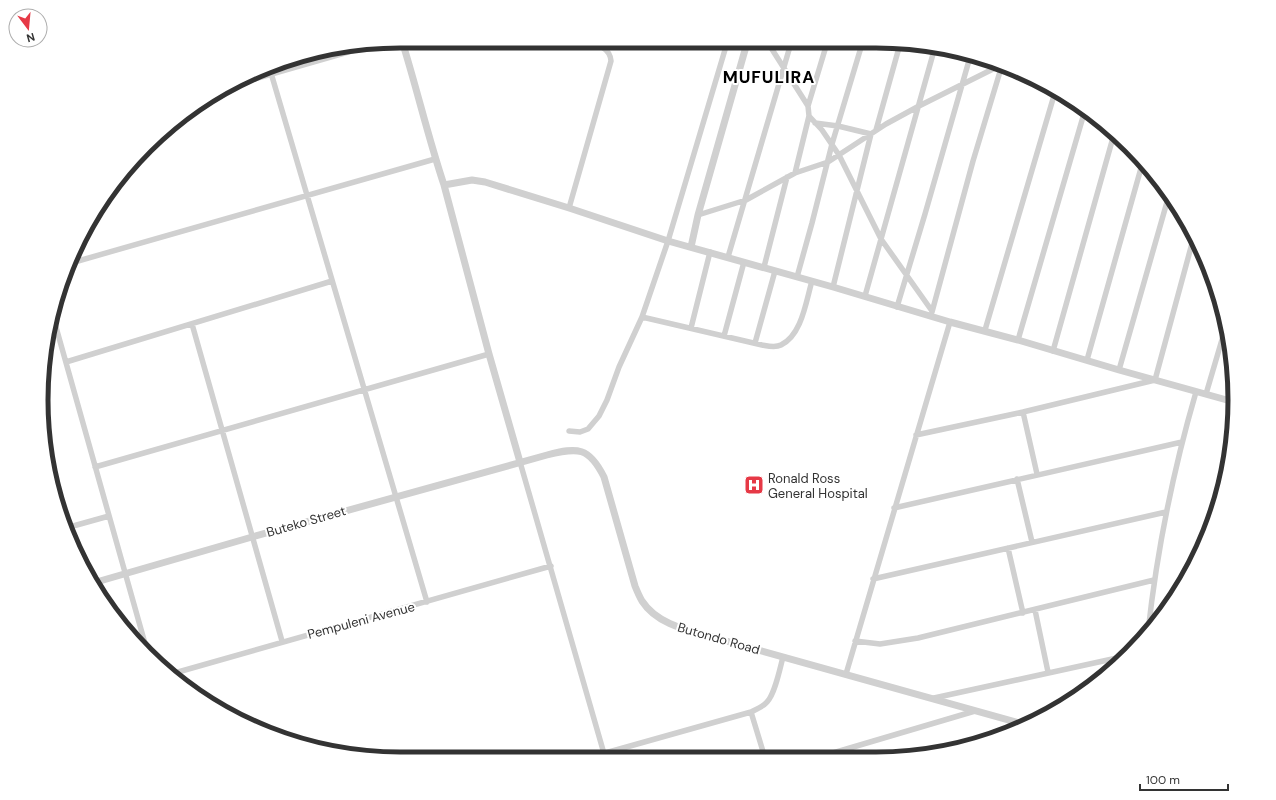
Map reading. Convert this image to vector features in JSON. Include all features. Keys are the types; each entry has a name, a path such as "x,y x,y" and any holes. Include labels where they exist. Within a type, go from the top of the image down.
{"street":[{"path":"404,48 435,159 444,185 489,354 604,752"},
{"path":"569,208 611,61 609,53 602,48"},
{"path":"570,431 580,432 588,429 597,420 603,410 619,367 642,318 668,241 726,48"},
{"path":"691,247 698,215 745,48"},
{"path":"771,48 808,106"},
{"path":"728,257 790,48"},
{"path":"795,173 809,116 808,106 826,48"},
{"path":"797,277 832,144 861,48"},
{"path":"876,130 899,49"},
{"path":"262,76 344,53"},
{"path":"865,296 934,53"},
{"path":"897,307 969,61"},
{"path":"698,215 746,200 795,173 828,162 876,130 919,106 994,69"},
{"path":"931,314 1000,71"},
{"path":"271,74 427,602"},
{"path":"986,330 1054,96"},
{"path":"809,116 822,130 840,155 881,239 931,314"},
{"path":"1018,340 1083,116"},
{"path":"815,123 838,126 870,134"},
{"path":"833,286 870,134"},
{"path":"1053,351 1113,139"},
{"path":"77,261 435,159"},
{"path":"1087,360 1141,168"},
{"path":"764,267 787,177"},
{"path":"444,185 472,180 485,182 668,241 833,286 897,307 931,314 950,322 986,330 1053,351 1228,400"},
{"path":"1119,370 1167,202"},
{"path":"1155,380 1192,244"},
{"path":"691,328 710,252"},
{"path":"724,336 744,262"},
{"path":"755,343 775,271"},
{"path":"66,362 332,281"},
{"path":"642,318 755,343 776,346 781,345 794,334 798,326 812,281"},
{"path":"846,674 950,322"},
{"path":"192,324 282,641"},
{"path":"56,327 145,642"},
{"path":"1206,394 1222,339"},
{"path":"95,467 489,354"},
{"path":"916,435 1023,412 1155,380"},
{"path":"1149,621 1154,580 1166,512 1182,442 1196,392"},
{"path":"1023,412 1038,474"},
{"path":"894,508 1182,442"},
{"name":"Butondo Road","path":"520,462 569,450 577,450 591,456 598,464 604,476 635,586 647,608 661,619 672,625 1017,722"},
{"name":"Buteko Street","path":"98,582 395,496 520,462"},
{"path":"1018,479 1032,542"},
{"path":"873,579 1166,512"},
{"path":"72,526 109,516"},
{"path":"1008,548 1022,613"},
{"name":"Pempuleni Avenue","path":"177,672 282,641 427,602 551,566"},
{"path":"855,641 873,644 887,644 918,638 1154,580"},
{"path":"1035,610 1048,672"},
{"path":"615,752 751,712 766,704 772,696 783,657"},
{"path":"934,698 1115,658"},
{"path":"836,752 977,710"},
{"path":"751,712 762,752"}],"place":[{"name":"Ronald Ross General Hospital","path":"754,485"}],"district":[{"name":"MUFULIRA","path":"769,77"}]}
